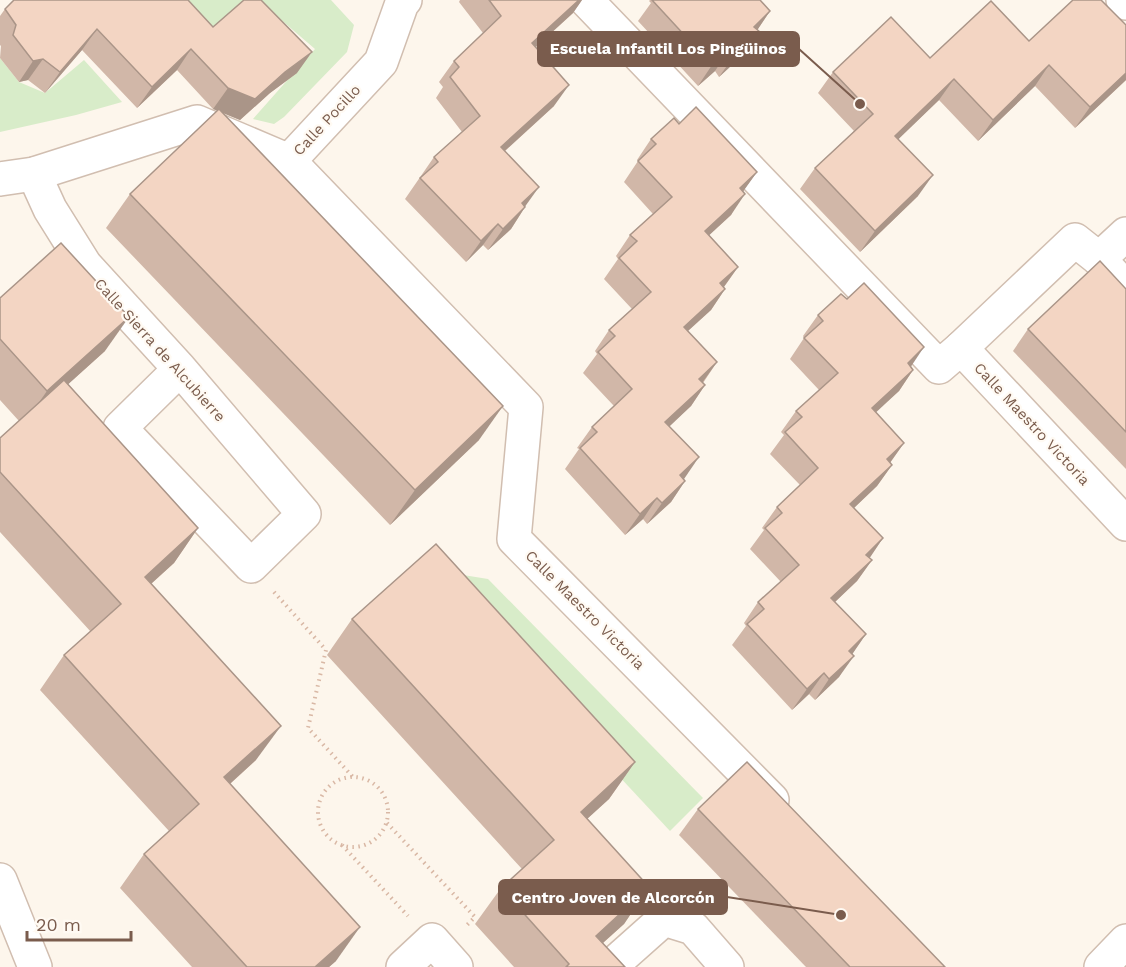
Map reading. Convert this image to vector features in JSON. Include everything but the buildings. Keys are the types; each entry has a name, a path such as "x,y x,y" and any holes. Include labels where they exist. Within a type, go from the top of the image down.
{"street":[{"path":"586,0 939,367 1075,240 1099,259 1126,288"},
{"name":"Calle Pocillo","path":"0,179 34,174 197,122 289,161 381,62 402,1"},
{"name":"Calle Maestro Victoria","path":"289,161 526,407 514,539 797,824"},
{"name":"Calle Sierra de Alcubierre","path":"34,174 50,209 85,265 180,369 304,514 250,566"},
{"path":"1099,259 1126,234"},
{"name":"Calle Maestro Victoria","path":"961,348 1126,524"},
{"path":"180,369 120,428 250,566"},
{"path":"0,880 35,967"},
{"path":"610,967 664,919 693,928 727,967"},
{"path":"404,967 432,940 456,967"},
{"path":"1101,967 1126,941"}],"path":[{"path":"250,566 326,650 308,728 353,777"},
{"path":"342,845 354,847 374,840 387,823 387,801 382,791 374,784 353,777 341,779 330,785 323,794 319,806 319,818 323,830 331,839 342,845 432,940"},
{"path":"387,823 475,917"}],"green space":[{"path":"182,0 250,0 216,33"},
{"path":"258,0 331,0 354,25 347,52 284,117 274,124 253,119 315,49"},
{"path":"0,58 19,82 45,93 84,60 122,102 0,132"},
{"path":"426,569 488,579 703,798 670,831"}],"place":[{"name":"Escuela Infantil Los Pingüinos","path":"860,104"},
{"name":"Centro Joven de Alcorcón","path":"841,915"}]}
